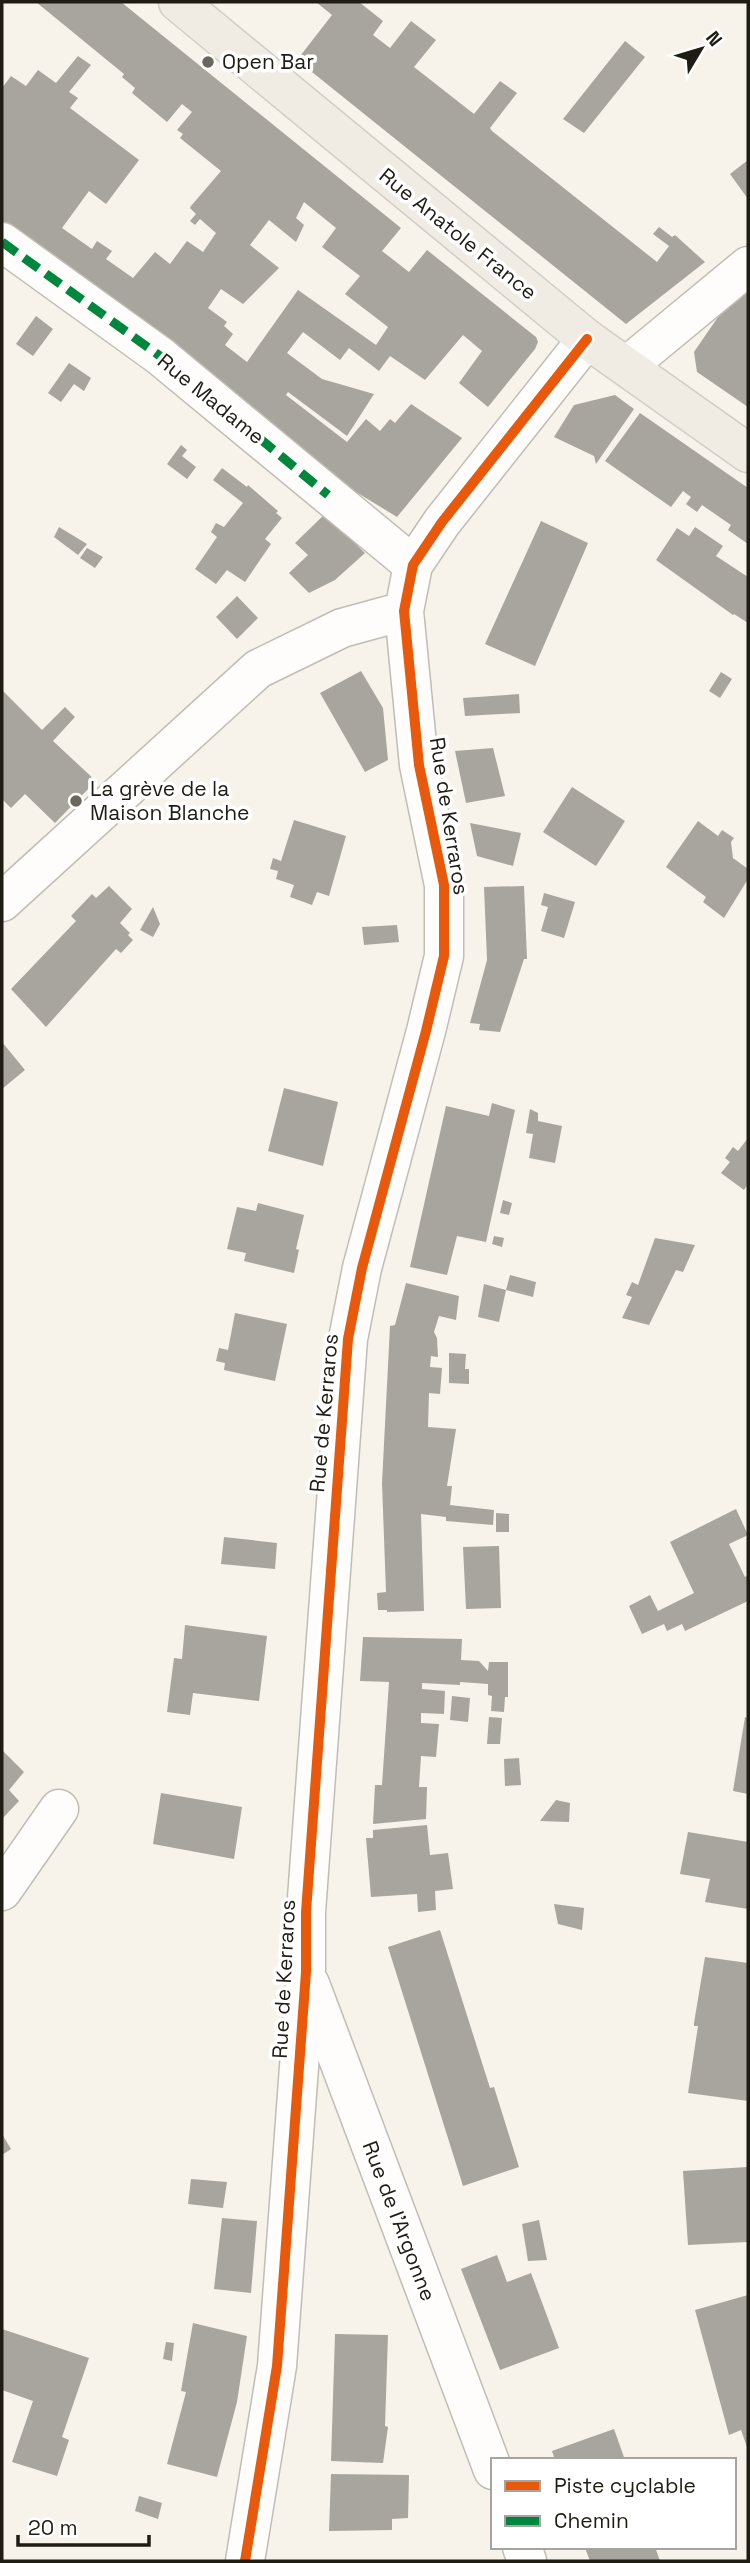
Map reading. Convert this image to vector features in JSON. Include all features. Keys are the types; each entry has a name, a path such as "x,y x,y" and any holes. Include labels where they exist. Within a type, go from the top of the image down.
{"main road":[{"name":"Rue Anatole France","path":"178,2 587,339 748,453"}],"street":[{"name":"Rue Madame","path":"2,242 160,356 413,565"},
{"path":"627,366 748,266"},
{"name":"Rue de Kerraros","path":"245,2561 277,2366 306,1972 306,1912 348,1339 362,1268 444,956 444,886 419,765 404,611 413,565 442,522 587,339"},
{"path":"2,902 258,669 342,628 404,611"},
{"path":"2,1891 59,1808"},
{"name":"Rue de l'Argonne","path":"306,1972 491,2465"}],"building":[{"path":"36,2 121,2 401,228 382,251 409,272 427,250 536,337 538,342 535,349 488,407 459,383 482,351 463,335 425,380 390,356 379,371 349,348 340,360 303,332 287,353 322,379 374,394 347,436 288,392 286,395 347,442 366,419 380,431 390,419 395,423 411,404 462,438 397,517 325,473 2,236 2,88 11,76 26,86 38,70 56,83 78,56 91,65 69,92 78,98 70,108 139,160 106,204 89,191 62,228 92,249 97,241 112,251 106,259 133,278 155,252 170,264 187,241 203,252 216,233 200,219 195,225 190,221 196,214 190,208 221,171 180,138 183,134 177,130 192,112 182,104 167,122 132,93 135,88 122,77 124,74","holes":["304,202 336,228 322,247 360,276 345,294 388,327 376,345 298,290 247,362 225,345 233,334 224,326 227,322 208,308 221,289 243,304 279,268 250,245 269,220 296,242 304,225 296,218"]},
{"path":"316,2 359,2 383,21 373,35 390,48 411,21 436,40 414,67 474,114 500,81 517,93 490,128 492,131 657,262 669,246 653,234 659,227 672,237 675,235 705,262 626,324 297,60 332,15"},
{"path":"625,41 645,57 584,133 563,119"},
{"path":"748,160 748,199 730,174"},
{"path":"748,292 748,407 697,372 694,352 718,317"},
{"path":"36,316 53,329 33,356 16,344"},
{"path":"69,363 91,378 84,391 74,384 61,402 48,393"},
{"path":"615,395 634,409 596,464 594,456 554,437 574,405"},
{"path":"640,413 748,488 748,544 728,530 731,525 702,505 697,512 686,504 691,497 683,491 671,507 605,461"},
{"path":"181,445 187,450 182,456 196,467 187,479 167,464"},
{"path":"222,468 247,487 248,485 278,511 276,513 282,518 265,539 271,544 245,582 227,570 216,584 195,569 217,537 211,532 216,523 224,527 243,503 213,480"},
{"path":"325,514 365,553 335,580 309,593 289,573 308,555 295,543"},
{"path":"541,521 588,543 535,666 485,644"},
{"path":"59,527 87,544 78,555 54,537"},
{"path":"695,527 723,546 716,556 748,577 748,623 656,560 677,528 689,536"},
{"path":"87,548 103,557 95,568 80,558"},
{"path":"237,596 258,618 237,639 216,617"},
{"path":"361,671 383,708 388,760 365,772 320,693"},
{"path":"721,672 732,679 720,698 709,691"},
{"path":"2,690 42,730 65,707 75,717 53,741 96,781 55,823 25,794 11,808 2,799"},
{"path":"519,694 520,713 465,716 463,698"},
{"path":"493,748 505,796 466,803 455,751"},
{"path":"572,787 625,821 596,866 543,832"},
{"path":"294,820 346,836 329,896 317,892 312,905 290,897 294,885 276,879 278,871 270,869 273,858 281,861"},
{"path":"698,821 718,836 722,830 734,838 731,842 733,858 748,869 748,879 724,918 703,902 706,897 666,867"},
{"path":"470,823 521,833 513,866 477,856"},
{"path":"109,886 132,909 120,923 133,940 121,953 116,949 46,1027 11,989 76,921 71,916 92,894 96,898"},
{"path":"524,886 527,959 524,959 500,1032 479,1030 480,1024 470,1023 487,960 484,887"},
{"path":"544,893 575,902 564,938 541,931 548,907 541,905"},
{"path":"153,907 160,924 153,937 140,930"},
{"path":"397,925 399,942 364,945 362,927"},
{"path":"2,1042 25,1070 2,1089"},
{"path":"284,1088 338,1102 323,1166 268,1151"},
{"path":"492,1103 515,1110 486,1242 457,1236 447,1275 410,1267 446,1106 489,1116"},
{"path":"530,1109 538,1113 538,1121 562,1126 555,1163 529,1158 533,1134 526,1133"},
{"path":"748,1138 748,1184 744,1190 721,1173 730,1162 725,1158 733,1147 738,1151"},
{"path":"503,1200 512,1203 509,1215 500,1213"},
{"path":"258,1203 304,1215 296,1249 299,1250 294,1273 244,1261 246,1253 227,1249 237,1207 256,1211"},
{"path":"494,1236 504,1238 502,1247 492,1244"},
{"path":"655,1238 695,1245 683,1272 676,1270 649,1325 622,1318 632,1297 626,1295 632,1282 638,1285"},
{"path":"510,1275 536,1282 533,1297 506,1290"},
{"path":"406,1283 459,1296 456,1320 439,1316 434,1332 438,1357 431,1356 430,1367 442,1368 440,1394 429,1393 428,1427 456,1429 447,1486 452,1486 450,1505 494,1510 493,1525 446,1521 446,1517 421,1514 424,1611 387,1612 378,1610 377,1593 386,1592 382,1483 390,1326 395,1325"},
{"path":"484,1284 506,1290 499,1322 478,1317"},
{"path":"235,1313 287,1324 275,1381 224,1370 225,1363 216,1361 219,1348 228,1350"},
{"path":"449,1353 466,1354 465,1369 469,1369 469,1384 449,1383"},
{"path":"736,1509 748,1535 729,1544 745,1577 748,1575 748,1601 685,1631 682,1624 667,1631 664,1624 642,1634 629,1606 650,1595 658,1611 694,1593 670,1542"},
{"path":"496,1513 509,1514 509,1532 496,1532"},
{"path":"224,1537 277,1543 275,1569 221,1564"},
{"path":"499,1546 501,1608 466,1609 463,1547"},
{"path":"185,1625 267,1636 259,1701 193,1693 190,1715 167,1712 174,1658 182,1659"},
{"path":"363,1637 462,1639 461,1660 479,1661 488,1671 489,1662 508,1662 508,1697 505,1697 504,1712 491,1711 492,1696 488,1695 488,1684 422,1683 422,1689 445,1691 444,1714 421,1713 421,1723 439,1724 436,1757 421,1756 419,1787 427,1787 426,1819 373,1824 375,1785 382,1785 389,1682 360,1681"},
{"path":"452,1696 470,1698 468,1722 450,1720"},
{"path":"489,1717 502,1718 500,1744 487,1744"},
{"path":"745,1717 748,1718 748,1794 733,1791"},
{"path":"2,1750 24,1772 9,1790 19,1801 2,1819"},
{"path":"519,1758 521,1785 505,1786 504,1759"},
{"path":"161,1793 242,1807 234,1859 153,1844"},
{"path":"556,1800 570,1803 569,1822 540,1821"},
{"path":"427,1825 430,1855 448,1853 453,1889 435,1891 436,1910 418,1912 417,1894 371,1897 366,1838 373,1838 373,1830"},
{"path":"688,1832 748,1842 748,1909 705,1902 710,1879 680,1874"},
{"path":"554,1904 584,1908 582,1930 558,1924"},
{"path":"440,1930 490,2088 494,2087 519,2167 463,2186 388,1947"},
{"path":"705,1957 748,1963 748,2101 688,2093 698,2026 694,2026 694,2023"},
{"path":"2,2134 11,2149 2,2155"},
{"path":"748,2167 748,2242 688,2245 683,2171"},
{"path":"191,2179 227,2182 223,2208 188,2204"},
{"path":"222,2218 257,2221 251,2293 214,2289"},
{"path":"539,2220 547,2260 528,2261 522,2224"},
{"path":"497,2255 507,2282 531,2273 559,2348 500,2370 461,2269"},
{"path":"748,2295 748,2450 741,2430 729,2435 695,2310"},
{"path":"193,2323 247,2336 237,2402 217,2477 167,2464 186,2392 181,2391"},
{"path":"2,2329 89,2358 62,2437 69,2440 57,2476 12,2462 33,2401 2,2390"},
{"path":"335,2334 388,2335 385,2426 388,2427 383,2463 331,2461"},
{"path":"166,2342 174,2343 172,2361 163,2359"},
{"path":"614,2429 624,2458 554,2458 552,2451"},
{"path":"331,2474 409,2475 408,2518 392,2519 392,2530 329,2531"},
{"path":"139,2496 162,2503 158,2519 135,2511"},
{"path":"585,2549 656,2549 660,2561 590,2561"}],"marked path":[{"path":"2,242 160,356 328,495"}],"cycle path":[{"path":"245,2561 277,2366 306,1972 306,1912 348,1339 362,1268 444,956 444,885 419,765 404,611 413,565 442,522 587,339"}],"place":[{"name":"Open Bar","path":"208,62"},
{"name":"La grève de la Maison Blanche","path":"76,801"}]}
